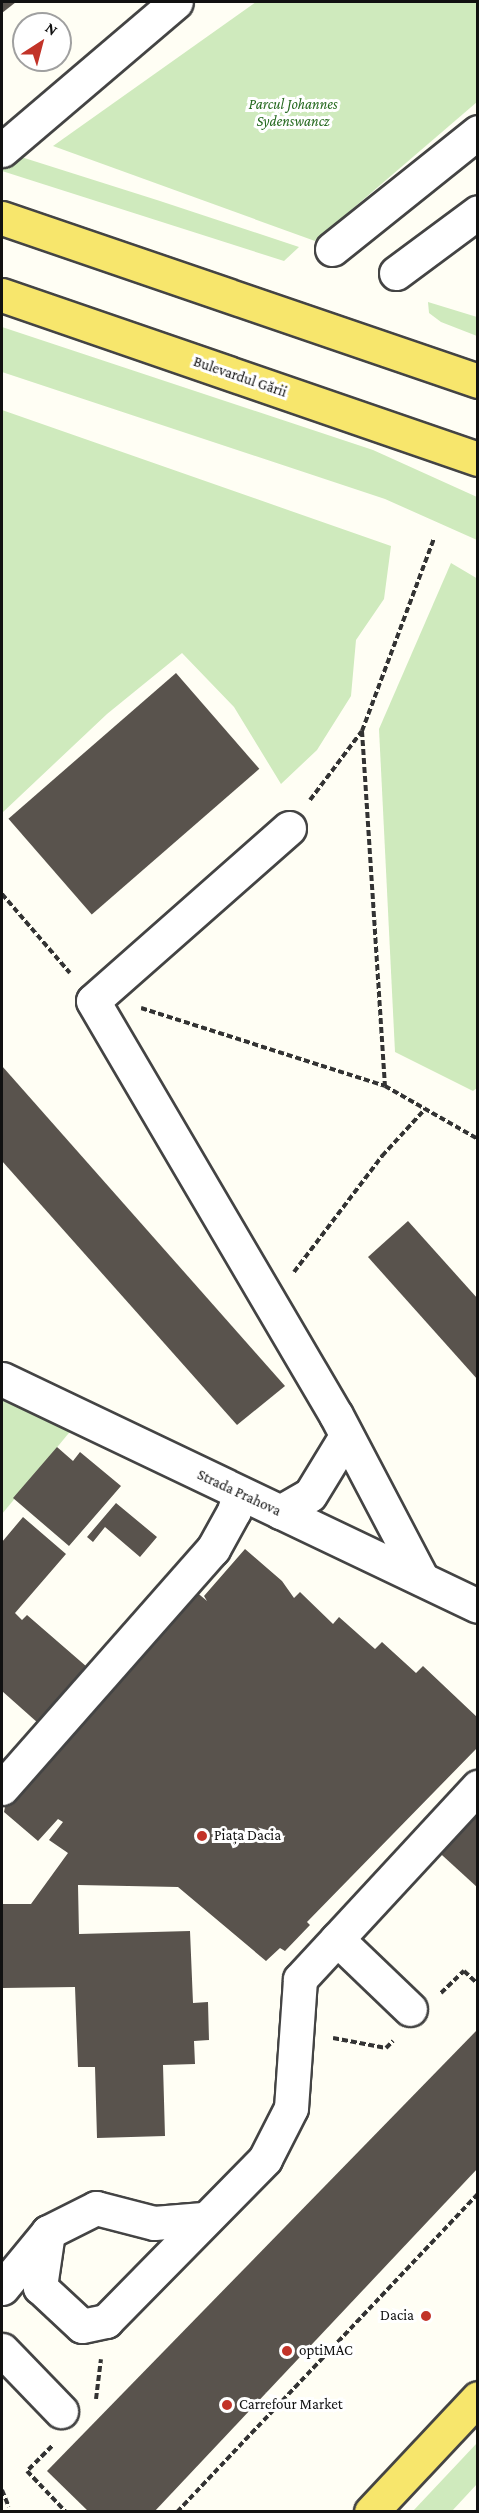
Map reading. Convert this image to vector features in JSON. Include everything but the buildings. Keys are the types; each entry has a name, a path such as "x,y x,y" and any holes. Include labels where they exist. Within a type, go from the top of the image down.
{"main road":[{"path":"2,218 477,381"},
{"name":"Bulevardul Gării","path":"2,295 477,459"},
{"path":"371,2511 477,2398"}],"street":[{"path":"2,150 176,2"},
{"path":"333,249 477,132"},
{"path":"396,273 477,212"},
{"path":"289,828 100,1013 271,1304 346,1436 422,1579"},
{"name":"Strada Prahova","path":"2,1379 477,1606"},
{"path":"279,1512 310,1495 346,1436"},
{"path":"2,1788 213,1549 234,1511 239,1493"},
{"path":"48,2232 40,2287 82,2326 106,2320 203,2219 265,2159 291,2108 300,1979 477,1787"},
{"path":"337,1939 410,2009"},
{"path":"2,2288 48,2232 96,2208 154,2223 203,2219"},
{"path":"2,2350 61,2411"}],"path":[{"path":"289,828 362,731 434,538"},
{"path":"362,731 385,1086"},
{"path":"2,894 100,1013 134,1006 385,1086 477,1139"},
{"path":"271,1304 382,1156 425,1109"},
{"path":"177,2511 477,2194"},
{"path":"2,2490 9,2507"}],"green space":[{"name":"Parcul Johannes Sydenswancz","path":"256,2 477,2 477,102 315,241 53,146"},
{"path":"18,156 299,247 284,261 2,171"},
{"path":"428,302 477,317 477,336 441,322 429,313"},
{"path":"2,327 373,450 477,497 477,540 385,499 2,372"},
{"path":"2,410 391,546 384,599 356,640 351,696 317,750 281,784 234,707 182,653 107,714 2,813"},
{"path":"451,563 478,579 478,1087 473,1091 395,1052 379,729"},
{"path":"2,1395 73,1428 2,1514"},
{"path":"477,2443 477,2484 452,2511 413,2511"}],"place":[{"name":"Piața Dacia","path":"202,1836"},
{"name":"Dacia","path":"426,2316"},
{"name":"optiMAC","path":"287,2351"},
{"name":"Carrefour Market","path":"227,2405"}]}
